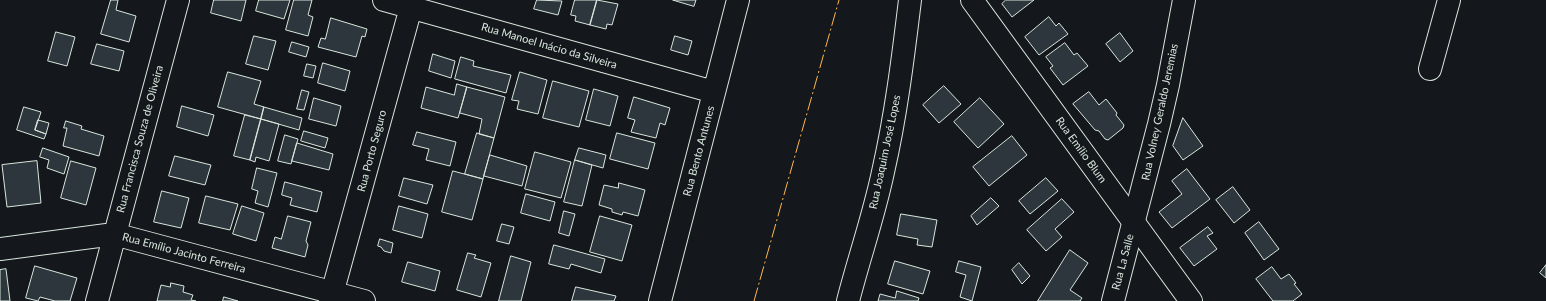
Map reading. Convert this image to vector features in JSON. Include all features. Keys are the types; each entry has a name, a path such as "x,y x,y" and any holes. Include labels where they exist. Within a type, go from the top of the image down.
{"street":[{"name":"Rua Francisca Souza de Oliveira","path":"96,301 178,0"},
{"name":"Rua Manoel Inácio da Silveira","path":"384,0 412,4 714,92"},
{"name":"Rua Bento Antunes","path":"660,301 738,0"},
{"name":"Rua Joaquim José Lopes","path":"848,301 883,174 898,92 910,0"},
{"name":"Rua Emílio Blum","path":"972,0 1191,301"},
{"name":"Rua Volney Geraldo Jeremias","path":"1134,223 1166,93 1184,0"},
{"path":"1430,69 1449,0"},
{"name":"Rua Porto Seguro","path":"331,297 412,4"},
{"name":"Rua La Salle","path":"1113,301 1134,223"},
{"name":"Rua Emílio Jacinto Ferreira","path":"0,249 114,234 331,297 364,301"}],"building":[{"path":"111,0 118,0 116,10 136,16 129,42 101,34"},
{"path":"214,0 246,0 241,21 211,13"},
{"path":"259,0 290,0 284,19 256,11"},
{"path":"294,0 312,0 308,15 313,17 308,36 286,30"},
{"path":"537,0 562,1 558,15 534,9"},
{"path":"575,0 597,0 590,25 575,21 576,16 571,15"},
{"path":"597,0 618,4 612,25 607,24 606,29 590,25"},
{"path":"673,0 696,0 694,6"},
{"path":"1006,0 1034,0 1012,17 1002,4"},
{"path":"1049,17 1056,26 1059,23 1068,34 1039,55 1025,37"},
{"path":"331,18 367,29 365,37 362,36 356,57 318,47 321,38 325,39"},
{"path":"56,32 75,37 67,66 48,61"},
{"path":"1120,33 1133,51 1120,62 1106,44"},
{"path":"254,36 276,41 268,70 246,64"},
{"path":"675,36 692,41 688,55 671,50"},
{"path":"292,42 309,47 306,57 289,52"},
{"path":"1065,43 1074,55 1077,53 1088,66 1063,85 1050,68 1053,66 1046,57"},
{"path":"97,44 124,51 119,71 91,64"},
{"path":"433,54 455,61 451,78 429,71"},
{"path":"461,57 474,61 473,66 511,75 506,93 455,79"},
{"path":"323,63 350,71 345,91 318,83"},
{"path":"307,64 316,66 313,78 304,76"},
{"path":"228,72 261,81 254,104 264,107 261,119 218,107"},
{"path":"520,72 547,80 538,114 517,109 519,101 512,100"},
{"path":"553,81 589,91 579,127 543,118"},
{"path":"457,84 467,87 458,118 421,108 426,87 454,95"},
{"path":"944,86 961,104 939,123 923,105"},
{"path":"467,87 505,97 494,138 479,134 482,119 460,113"},
{"path":"594,89 618,96 610,126 586,120"},
{"path":"302,90 309,92 304,110 297,109"},
{"path":"1089,92 1099,105 1106,99 1124,125 1123,128 1108,140 1105,139 1099,131 1095,130 1073,104"},
{"path":"634,97 670,108 665,125 660,123 656,138 631,132 635,120 628,118"},
{"path":"314,98 341,106 336,126 309,119"},
{"path":"980,98 1004,124 978,148 954,122"},
{"path":"182,106 214,115 208,136 177,127"},
{"path":"24,107 41,112 35,130 46,134 44,139 17,130"},
{"path":"264,107 302,118 299,130 261,119"},
{"path":"245,115 261,119 250,160 234,156"},
{"path":"1183,118 1203,146 1183,160 1173,146"},
{"path":"261,119 279,124 269,161 256,157 255,162 250,160"},
{"path":"38,120 49,123 46,134 35,130"},
{"path":"66,121 82,126 81,129 104,136 99,156 63,146 67,128 64,128"},
{"path":"304,131 328,138 325,148 301,141"},
{"path":"417,132 456,142 450,166 426,160 429,149 413,145"},
{"path":"477,133 494,138 483,179 465,174"},
{"path":"617,133 655,143 648,169 610,159"},
{"path":"285,135 298,139 291,164 278,161"},
{"path":"1012,136 1027,155 989,186 973,167"},
{"path":"297,143 333,154 329,170 292,161"},
{"path":"43,148 69,157 64,174 47,168 49,160 40,157"},
{"path":"579,148 606,155 603,168 575,160"},
{"path":"535,152 571,162 561,198 525,189"},
{"path":"490,155 527,166 522,186 484,176"},
{"path":"175,156 211,165 205,185 169,176"},
{"path":"575,160 592,165 582,206 564,202"},
{"path":"37,161 41,203 7,207 2,165"},
{"path":"71,161 96,168 86,205 61,198"},
{"path":"257,168 277,173 268,207 255,203 258,191 252,189"},
{"path":"1187,169 1210,199 1172,228 1159,212 1182,194 1172,181"},
{"path":"453,171 483,179 472,220 442,212"},
{"path":"404,178 433,185 427,204 399,196"},
{"path":"1046,178 1058,191 1030,214 1019,201"},
{"path":"285,182 322,192 317,212 290,205 292,198 282,195"},
{"path":"619,183 645,190 638,216 623,212 622,215 612,212 612,209 599,205 604,185 618,188"},
{"path":"1233,187 1250,210 1234,223 1216,200"},
{"path":"162,191 189,198 181,228 154,222"},
{"path":"526,194 555,202 550,221 521,213"},
{"path":"206,196 238,204 230,230 199,223"},
{"path":"991,198 999,206 977,225 971,216"},
{"path":"1062,199 1074,212 1055,229 1062,237 1046,251 1027,230"},
{"path":"242,206 264,213 256,241 233,234"},
{"path":"399,206 428,214 422,238 393,230"},
{"path":"564,211 575,214 569,236 559,233"},
{"path":"901,214 937,220 932,247 917,245 918,239 897,235"},
{"path":"288,216 311,222 306,241 308,245 305,257 272,248 275,237 281,239"},
{"path":"600,216 632,225 622,261 590,252"},
{"path":"1259,222 1279,249 1264,260 1245,233"},
{"path":"502,224 514,227 509,244 497,241"},
{"path":"1208,227 1213,233 1207,236 1217,249 1194,266 1180,248"},
{"path":"380,239 393,243 391,253 384,251 378,246"},
{"path":"554,245 605,259 601,273 571,264 569,269 549,264"},
{"path":"1070,250 1088,263 1070,290 1082,298 1080,301 1038,301"},
{"path":"468,253 476,255 474,258 491,263 481,297 457,290"},
{"path":"511,256 531,262 521,301 499,301"},
{"path":"895,261 930,271 923,294 888,284"},
{"path":"959,261 981,267 972,301 960,297 966,275 956,272"},
{"path":"408,262 440,271 435,291 402,282"},
{"path":"1019,263 1030,276 1022,284 1012,270"},
{"path":"1546,265 1546,278 1540,273"},
{"path":"35,266 77,278 70,301 55,301 40,297 38,301 26,298"},
{"path":"1272,267 1281,279 1289,274 1296,283 1294,284 1302,294 1293,301 1273,301 1256,279"},
{"path":"6,269 10,301 0,301 0,270"},
{"path":"171,283 184,286 183,292 193,295 191,300 196,301 157,301 161,285 170,287"},
{"path":"576,287 616,296 614,301 572,301"},
{"path":"897,291 919,298 918,301 878,301 880,294 895,298"},
{"path":"224,297 238,301 223,301"}],"power":[{"path":"754,301 839,0"}]}
